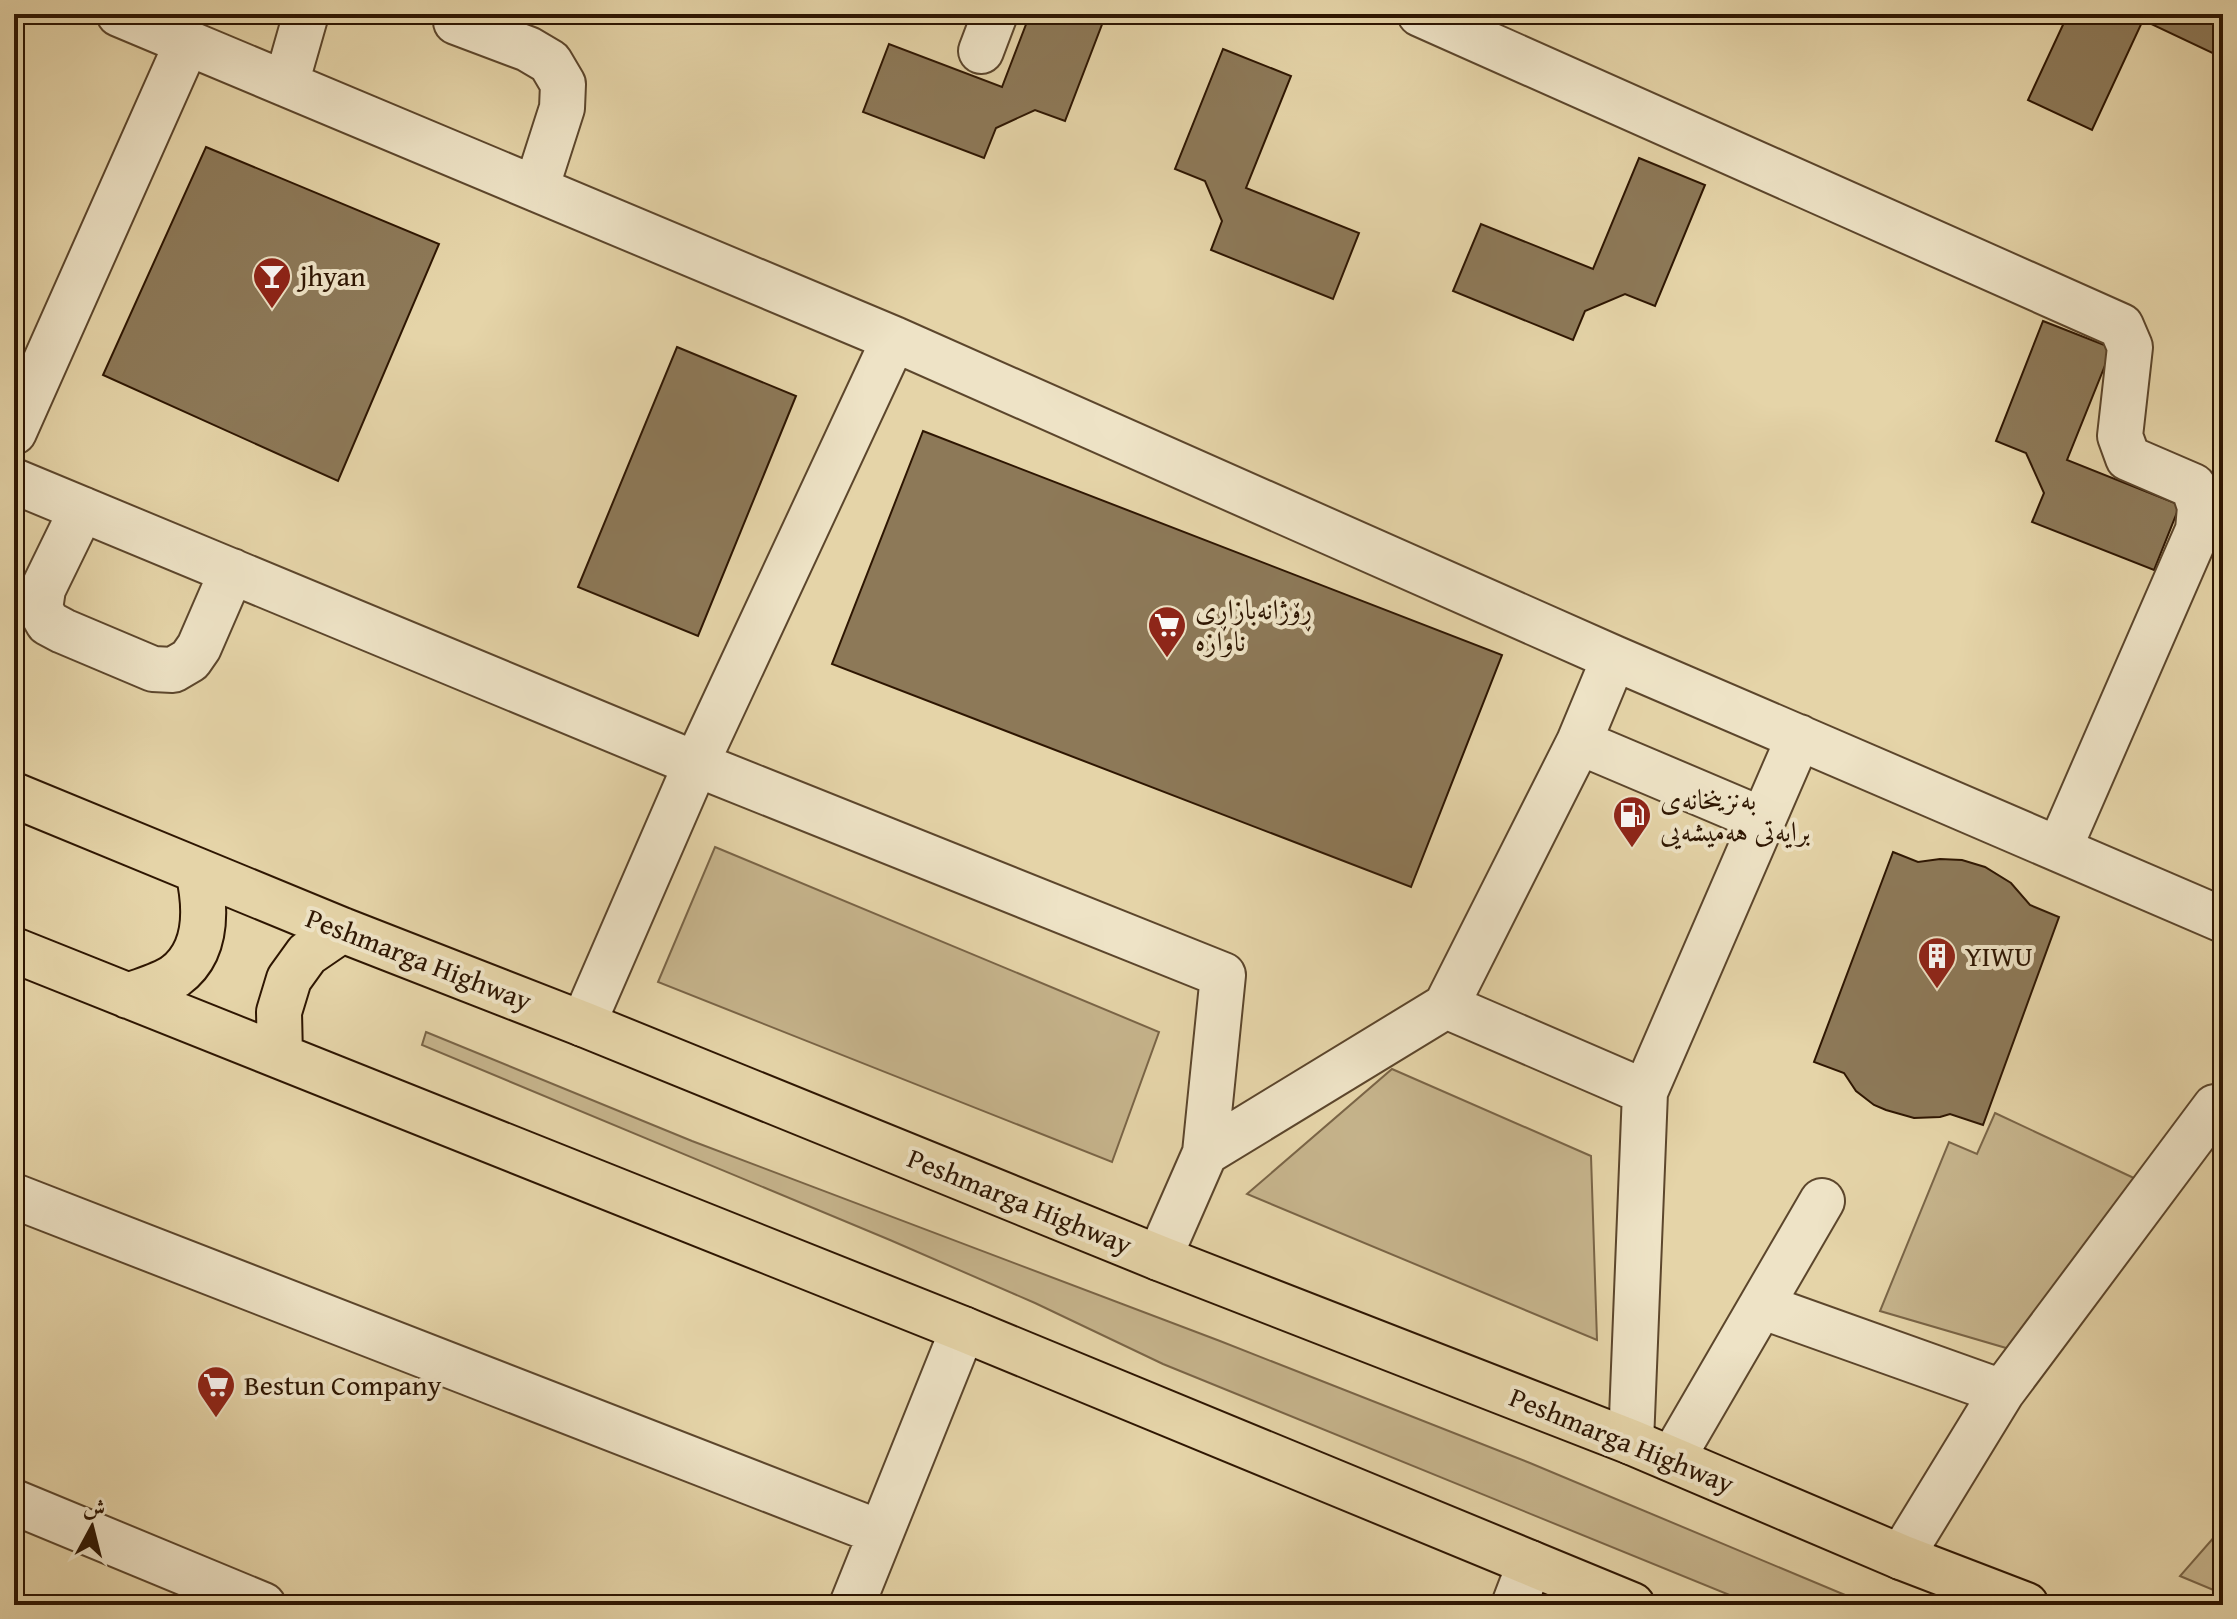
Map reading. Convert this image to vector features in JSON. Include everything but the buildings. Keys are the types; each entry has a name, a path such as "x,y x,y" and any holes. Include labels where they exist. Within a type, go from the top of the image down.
{"highway":[{"name":"Peshmarga Highway","path":"14,795 1159,1258 1631,1442 1901,1557 2026,1605"},
{"path":"128,996 175,975 195,954 203,926 205,899 198,871"},
{"path":"280,1056 279,1012 289,979 307,954 342,930"},
{"path":"14,950 963,1329 1632,1605"}],"street":[{"path":"119,14 894,339 1614,658 2223,920"},
{"path":"286,84 306,14"},
{"path":"1420,14 2121,326 2130,347 2120,436 2128,458 2193,486 2200,507 2198,530 2059,849"},
{"path":"456,22 528,49 550,62 563,84 562,108 536,189"},
{"path":"14,432 187,43"},
{"path":"583,1024 696,764 894,339"},
{"path":"14,481 696,764 1223,975 1205,1153 1159,1258"},
{"path":"82,509 43,589 40,609 48,623 63,631 153,669 173,670 190,660 199,647 232,571"},
{"path":"1205,1153 1446,1006 1579,742 1614,658"},
{"path":"1631,1442 1645,1092 1799,737"},
{"path":"1579,742 1763,820"},
{"path":"1446,1006 1645,1092"},
{"path":"1901,1557 2002,1392 2215,1107"},
{"path":"14,1196 881,1533"},
{"path":"1672,1459 1822,1201"},
{"path":"1761,1306 2002,1392"},
{"path":"852,1605 963,1329"},
{"path":"14,1502 263,1605"},
{"path":"1514,1605 1530,1563"}],"shaded area":[{"path":"715,847 1159,1032 1112,1162 658,982"},
{"path":"426,1032 692,1141 1220,1341 1530,1463 1869,1605 1754,1605 1163,1364 1035,1303 890,1240 422,1045"},
{"path":"1392,1069 1591,1156 1597,1340 1247,1194"},
{"path":"1995,1113 2136,1179 2013,1350 1880,1311 1949,1142 1977,1154"},
{"path":"2223,1527 2223,1594 2180,1576"}],"place":[{"name":"jhyan","path":"272,310"},
{"name":"ڕۆژانەبازاڕی ناوازە","path":"1167,659"},
{"name":"بەنزینخانەی برایەتی هەمیشەیی","path":"1632,849"},
{"name":"YIWU","path":"1937,990"},
{"name":"Bestun Company","path":"216,1419"}]}
